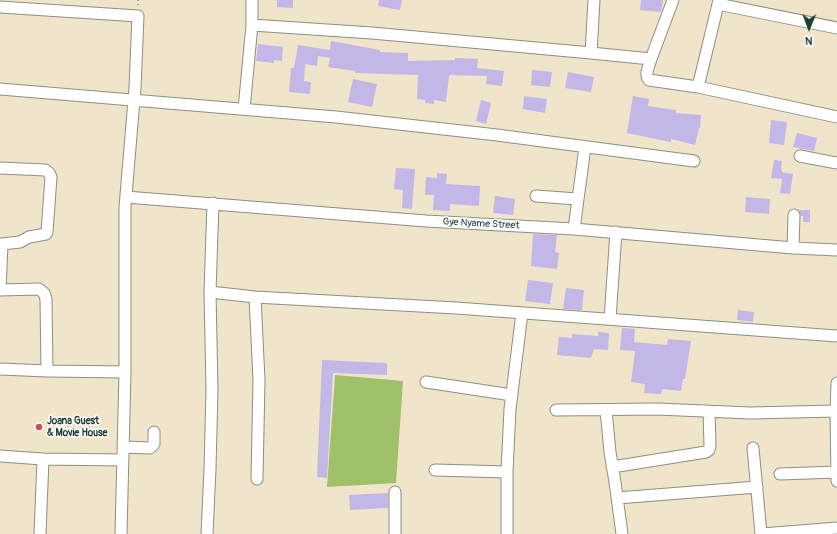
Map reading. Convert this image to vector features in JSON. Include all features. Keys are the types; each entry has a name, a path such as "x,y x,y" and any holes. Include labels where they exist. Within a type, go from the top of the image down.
{"street":[{"path":"244,109 252,24 252,0"},
{"path":"591,53 594,0"},
{"path":"673,0 651,59 647,74 647,78 649,80 698,87 837,117"},
{"path":"698,87 718,2 837,28"},
{"path":"0,7 138,16 134,100 126,197 124,447 121,534"},
{"path":"252,24 372,33 651,59"},
{"path":"0,89 244,109 411,125 694,162"},
{"path":"574,229 585,147"},
{"path":"800,156 837,163"},
{"path":"0,168 45,170 51,177 47,232 46,234 29,237 20,242 2,244 0,290 39,289 44,293 46,299 47,371"},
{"path":"536,196 578,199"},
{"name":"Gye Nyame Street","path":"126,197 426,221 574,229 793,248 837,250"},
{"path":"207,534 212,390 210,292 213,203"},
{"path":"793,248 794,215"},
{"path":"610,319 616,232"},
{"path":"210,292 456,308 837,336"},
{"path":"255,296 259,380 257,479"},
{"path":"507,534 507,472 512,395 522,313"},
{"path":"0,369 125,372"},
{"path":"426,382 512,395"},
{"path":"837,383 837,481"},
{"path":"556,410 709,410 750,413 836,411"},
{"path":"606,410 610,452 622,534"},
{"path":"612,467 706,452 709,450 710,446 709,410"},
{"path":"124,447 150,448 154,444 154,432"},
{"path":"753,448 761,534 837,528"},
{"path":"0,456 42,459 123,460"},
{"path":"40,534 42,459"},
{"path":"435,470 507,472"},
{"path":"780,474 837,472"},
{"path":"617,498 757,486"},
{"path":"395,492 395,534"}],"green space":[{"path":"335,375 403,381 396,483 327,487"}],"building":[{"path":"277,0 293,0 293,8 277,7"},
{"path":"379,0 402,0 400,10 378,6"},
{"path":"641,0 663,0 661,12 640,10"},
{"path":"331,41 380,50 380,52 408,53 408,61 455,60 455,58 478,59 477,68 504,71 502,86 486,84 487,76 450,75 446,102 434,100 434,104 425,103 425,100 417,99 418,75 355,73 355,71 328,67 330,58 318,56 317,66 305,64 304,81 311,82 310,94 289,92 291,68 294,68 298,45 330,50"},
{"path":"258,44 283,47 282,61 274,60 274,63 256,61"},
{"path":"532,70 552,72 550,87 531,85"},
{"path":"568,72 594,77 591,92 565,88"},
{"path":"353,79 377,84 372,107 348,102"},
{"path":"524,96 547,99 545,113 523,109"},
{"path":"633,96 649,99 648,106 676,110 676,113 701,115 700,128 695,145 671,139 671,142 627,133"},
{"path":"481,100 491,103 486,124 476,121"},
{"path":"771,120 787,122 784,145 769,143"},
{"path":"797,133 817,138 814,151 793,147"},
{"path":"774,160 782,161 782,172 793,174 790,194 780,193 782,179 771,178"},
{"path":"396,168 415,169 412,209 402,208 403,190 394,189"},
{"path":"437,173 447,174 446,184 480,186 479,206 450,204 450,211 433,210 434,195 425,195 426,177 437,178"},
{"path":"495,196 515,199 513,215 493,213"},
{"path":"746,197 770,199 769,214 745,212"},
{"path":"799,210 810,210 810,222 803,222 803,216 801,216"},
{"path":"533,234 557,235 555,252 559,253 557,269 531,266"},
{"path":"528,280 553,283 550,304 525,301"},
{"path":"566,288 584,290 582,310 563,309"},
{"path":"738,310 754,312 753,322 737,320"},
{"path":"622,328 635,329 634,342 667,345 668,339 691,341 685,379 683,379 681,391 662,389 661,394 644,393 645,384 631,382 635,351 620,350"},
{"path":"598,332 609,333 608,350 594,349 591,358 557,355 559,337 572,338 572,334 598,336"},
{"path":"322,360 387,363 387,375 333,373 327,478 317,477"},
{"path":"388,493 388,508 350,510 349,495"}],"place":[{"name":"Joana Guest & Movie House","path":"39,427"}]}
